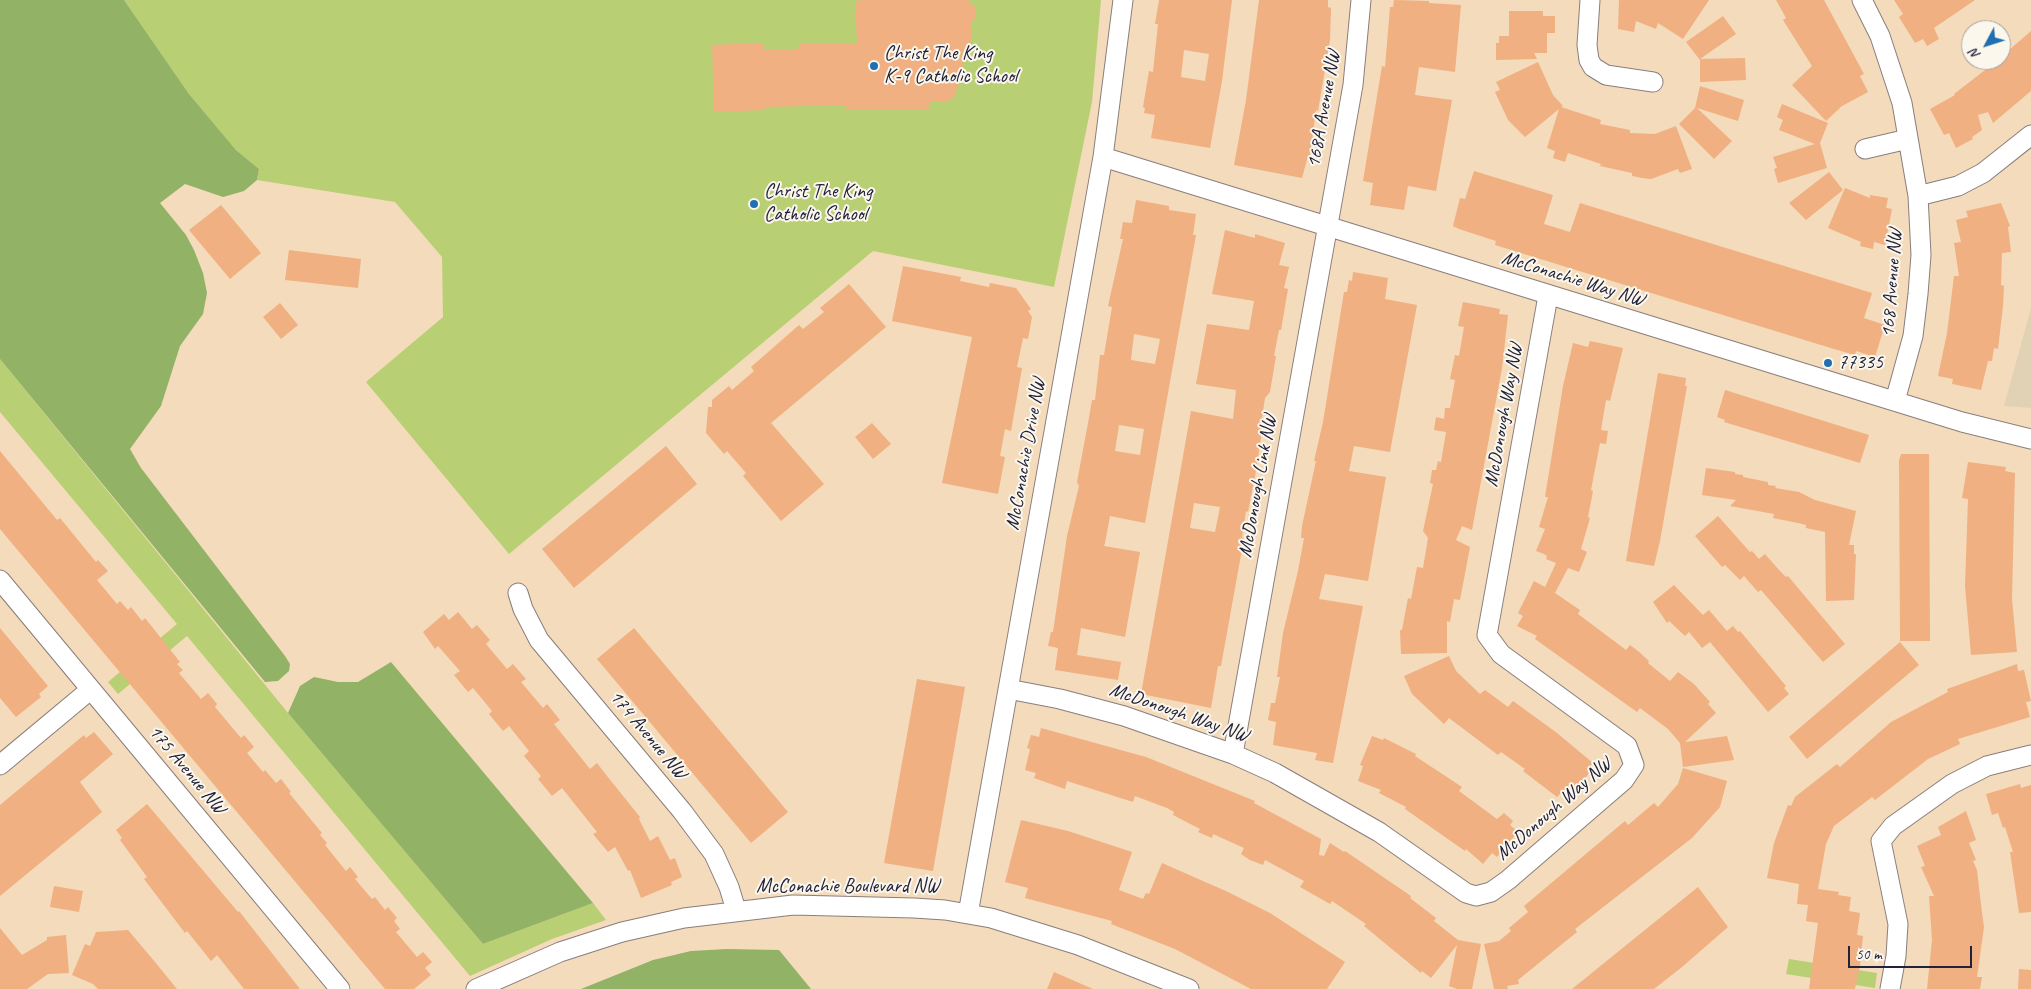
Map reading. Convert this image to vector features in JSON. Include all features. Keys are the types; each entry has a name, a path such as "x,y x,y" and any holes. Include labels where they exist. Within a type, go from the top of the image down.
{"street":[{"name":"McConachie Drive NW","path":"968,914 1102,157 1123,0"},
{"name":"168A Avenue NW","path":"1327,226 1353,85 1361,0"},
{"path":"1590,0 1588,45 1589,60 1593,67 1606,75 1653,82"},
{"name":"168 Avenue NW","path":"1862,0 1891,62 1902,103 1918,196 1921,255 1918,294 1913,336 1895,401"},
{"path":"1918,196 1958,186 1983,173 2031,135"},
{"path":"1865,150 1908,138"},
{"name":"McConachie Way NW","path":"1102,157 1548,296 1962,422 2031,439"},
{"name":"McDonough Link NW","path":"1233,754 1327,226"},
{"name":"McDonough Way NW","path":"1008,689 1060,699 1124,716 1233,754 1275,773 1338,808 1379,832 1455,886 1476,896 1491,892 1508,880 1629,774 1634,765 1627,746 1501,654 1487,635 1548,296"},
{"name":"175 Avenue NW","path":"0,580 340,989"},
{"name":"174 Avenue NW","path":"518,593 529,622 540,640 682,811 714,854 730,887 736,910"},
{"path":"0,765 90,690"},
{"path":"1890,989 1896,956 1898,924 1881,841 1893,826 1952,784 1987,766 2031,755"},
{"name":"McConachie Boulevard NW","path":"476,989 560,952 622,932 684,918 736,910 793,905 945,910 991,918 1078,945 1189,989"}],"shaded area":[{"path":"2031,308 2031,408 2004,406"}],"green space":[{"path":"0,0 124,0 189,94 236,150 259,169 257,180 244,191 223,197 185,184 160,203 186,235 194,250 203,273 207,293 203,314 180,346 161,406 130,449 141,468 285,656 290,664 289,671 278,681 265,682 0,359"},
{"name":"Christ The King Catholic School","path":"124,0 1101,0 1092,102 1054,287 873,251 509,554 366,382 443,317 442,257 395,202 257,180 259,169 236,150 189,94"},
{"path":"0,359 288,713 483,944 593,903 606,920 552,939 470,976 187,636 118,694 108,682 177,624 0,412"},
{"path":"391,662 593,903 483,944 288,713 300,686 314,677 338,682 358,682"},
{"path":"727,949 779,950 811,989 581,989 653,960 691,951"},
{"path":"1789,959 1877,973 1875,988 1786,974"}],"building":[{"name":"Christ The King K-9 Catholic School","path":"969,0 970,5 976,5 976,20 972,20 970,52 962,52 964,80 960,80 954,97 946,102 930,102 930,109 845,110 845,105 766,107 766,110 714,112 712,45 763,43 764,50 798,49 800,44 857,43 855,1"},
{"path":"1159,0 1232,0 1222,81 1210,148 1151,138 1155,115 1144,113 1145,108 1143,107 1149,71 1153,72 1158,24 1155,24","holes":["1184,50 1209,54 1205,81 1181,77"]},
{"path":"1259,0 1328,0 1328,7 1331,8 1330,40 1318,111 1316,110 1310,156 1308,156 1302,178 1234,165 1246,100"},
{"path":"1394,0 1429,1 1429,3 1461,5 1455,72 1419,67 1415,95 1452,100 1436,191 1408,186 1404,210 1370,205 1373,183 1363,181 1382,66 1385,67 1390,7 1393,7"},
{"path":"1619,0 1709,0 1683,39 1658,23 1656,29 1636,21 1634,32 1618,29"},
{"path":"1776,0 1824,0 1864,74 1860,76 1868,92 1842,106 1826,121 1792,85 1812,66 1783,20 1786,18"},
{"path":"1894,0 1975,0 1934,28 1939,39 1927,46 1923,39 1915,43 1899,17 1903,14"},
{"path":"1509,11 1543,11 1543,16 1555,16 1555,33 1547,33 1547,53 1534,53 1537,59 1496,60 1496,43 1499,43 1499,36 1509,36"},
{"path":"1723,16 1736,34 1700,59 1745,58 1746,80 1700,82 1700,60 1686,42"},
{"path":"2031,31 2031,91 1993,123 1988,112 1978,115 1982,130 1972,137 1973,139 1956,148 1949,133 1944,135 1930,109 1955,95 1985,70 2011,70 2011,48"},
{"path":"1538,62 1553,95 1563,106 1561,107 1601,120 1600,124 1630,130 1630,133 1655,134 1676,126 1692,169 1680,173 1678,169 1651,179 1632,176 1632,173 1600,166 1601,164 1568,153 1565,162 1553,158 1555,151 1547,148 1559,109 1525,137 1508,120 1495,92 1500,90 1496,82"},
{"path":"1700,86 1744,100 1738,121 1697,108 1732,141 1714,159 1679,124 1695,108"},
{"path":"1782,104 1828,123 1820,143 1827,168 1778,183 1774,169 1777,168 1773,157 1815,144 1779,130 1783,120 1777,117"},
{"path":"1474,171 1553,195 1544,224 1570,232 1580,203 1872,293 1864,318 1885,325 1875,357 1856,351 1855,355 1834,349 1576,270 1495,245 1496,241 1459,229 1453,226 1460,198 1465,199"},
{"path":"1829,172 1843,190 1806,220 1789,203"},
{"path":"1845,188 1870,198 1870,195 1888,198 1886,208 1892,209 1885,245 1874,242 1873,249 1860,246 1861,242 1828,228"},
{"path":"1136,200 1169,206 1169,210 1196,214 1193,235 1196,235 1145,523 1110,516 1104,546 1140,552 1125,637 1081,628 1077,655 1121,662 1118,680 1055,670 1058,648 1048,646 1051,632 1053,632 1067,536 1079,486 1077,482 1092,400 1095,400 1100,355 1104,355 1112,307 1108,306 1123,239 1120,239 1123,222 1132,223","holes":["1134,334 1160,339 1155,364 1131,360","1119,425 1144,429 1140,455 1115,451"]},
{"path":"2001,203 2010,226 2008,227 2011,252 2002,253 2001,285 2004,286 1998,349 1994,348 1992,361 1988,361 1981,390 1952,384 1953,379 1938,376 1947,333 1954,276 1959,276 1954,243 1961,242 1956,220 1968,217 1966,211"},
{"path":"221,205 261,253 230,279 189,230"},
{"path":"1225,230 1255,238 1255,234 1285,243 1279,265 1289,267 1284,288 1288,289 1281,330 1279,330 1274,356 1276,356 1270,392 1265,398 1256,471 1248,512 1246,511 1242,537 1244,538 1221,666 1218,666 1211,708 1141,694 1191,411 1233,419 1236,390 1196,384 1207,324 1249,330 1254,301 1212,294","holes":["1194,503 1220,507 1215,532 1190,528"]},
{"path":"289,250 361,259 358,288 285,280"},
{"path":"903,266 961,277 960,281 989,287 990,283 1016,288 1031,309 1028,311 1032,317 1028,339 1023,338 1017,367 1022,368 1011,431 1005,429 1000,456 1005,457 998,494 942,483 972,337 892,321"},
{"path":"1353,272 1388,278 1385,299 1417,305 1390,452 1354,446 1349,471 1386,477 1368,581 1325,574 1319,599 1363,606 1333,763 1315,760 1317,753 1273,745 1276,722 1268,720 1271,703 1275,703 1280,677 1277,677 1283,633 1304,538 1301,538 1302,526 1323,422 1344,292 1347,292 1349,280 1352,281"},
{"path":"849,284 886,327 771,423 824,484 781,521 743,476 746,473 727,451 724,454 706,433 708,407 712,407 712,400 729,386 732,390 754,371 751,367 799,325 803,329 824,312 820,308"},
{"path":"1463,302 1500,309 1499,314 1508,315 1502,368 1472,530 1462,526 1456,540 1470,547 1460,600 1454,599 1450,622 1447,621 1447,653 1401,654 1400,630 1402,630 1408,598 1411,599 1417,567 1423,568 1428,538 1423,531 1433,484 1430,483 1432,470 1436,470 1438,461 1441,462 1446,432 1434,430 1436,417 1444,419 1445,408 1450,408 1455,380 1450,379 1455,355 1459,356 1464,327 1458,326"},
{"path":"280,303 298,325 281,339 263,317"},
{"path":"1590,341 1623,348 1610,401 1606,400 1601,430 1608,431 1606,444 1600,443 1591,490 1593,491 1588,517 1590,518 1581,549 1587,552 1579,572 1568,568 1555,593 1580,610 1578,614 1626,650 1630,645 1638,651 1649,661 1648,663 1670,681 1678,672 1694,684 1710,702 1708,704 1716,713 1685,742 1727,736 1734,760 1683,767 1680,743 1668,729 1640,708 1637,712 1535,639 1537,636 1517,626 1523,616 1518,613 1534,581 1545,587 1556,563 1546,559 1547,556 1536,551 1545,529 1539,527 1548,497 1545,497 1563,386 1573,343 1588,347"},
{"path":"1658,373 1686,378 1685,386 1687,386 1654,566 1626,561"},
{"path":"1725,390 1869,435 1860,463 1724,422 1725,420 1717,417"},
{"path":"872,423 891,444 873,459 855,437"},
{"path":"666,446 697,484 574,588 542,549"},
{"path":"0,451 57,520 60,518 96,562 98,560 108,571 97,580 117,604 120,601 128,610 131,607 142,621 145,618 180,662 177,664 183,670 179,673 201,699 208,693 217,704 215,707 241,738 244,735 254,747 247,753 263,772 265,770 276,783 281,779 291,792 289,793 322,833 320,835 327,843 325,845 346,871 350,867 358,877 355,879 372,899 375,897 385,910 388,907 397,918 394,921 400,929 396,932 417,957 423,952 432,962 425,968 431,975 414,989 385,989 0,529"},
{"path":"1901,454 1929,454 1930,641 1900,641 1899,460"},
{"path":"1968,462 2006,467 2005,471 2015,473 2012,599 2017,652 1971,655 1965,586 1968,499 1962,498"},
{"path":"1706,468 1735,472 1735,474 1743,475 1743,477 1768,482 1768,485 1776,486 1775,488 1799,492 1815,500 1856,511 1849,545 1854,545 1854,554 1856,554 1854,600 1826,601 1825,532 1806,528 1806,525 1773,518 1774,514 1730,506 1736,500 1702,495"},
{"path":"1718,516 1750,552 1752,551 1759,559 1765,554 1786,577 1788,576 1845,644 1823,662 1761,590 1758,592 1744,576 1740,580 1725,565 1722,567 1695,536"},
{"path":"1674,585 1703,615 1709,610 1727,631 1733,626 1738,632 1740,631 1786,686 1784,688 1789,694 1768,712 1710,642 1702,648 1689,632 1685,636 1669,621 1667,623 1653,602"},
{"path":"458,612 472,629 477,625 490,640 486,644 507,669 513,664 526,679 521,682 543,708 547,704 560,720 554,724 590,769 597,763 640,817 639,819 650,841 658,836 670,860 675,858 682,877 671,882 672,885 641,898 630,870 628,871 615,847 608,852 593,834 597,832 562,788 552,796 538,779 541,776 524,756 529,751 509,726 503,731 489,714 492,711 473,688 468,692 454,675 460,671 438,646 435,649 423,632 444,614 449,620"},
{"path":"0,628 48,686 39,694 41,697 16,717 0,698"},
{"path":"634,628 788,812 751,843 597,659"},
{"path":"1900,642 1919,665 1807,759 1789,737"},
{"path":"1449,656 1456,671 1480,694 1485,690 1508,707 1513,701 1557,733 1593,763 1587,770 1590,772 1568,799 1561,793 1557,797 1523,771 1525,769 1501,752 1498,755 1449,718 1444,724 1412,694 1404,676"},
{"path":"2017,664 2018,671 2024,670 2031,701 2026,702 2030,717 1958,739 1960,744 1928,759 1875,800 1872,797 1834,826 1826,844 1818,889 1839,892 1838,895 1851,897 1849,911 1860,913 1857,935 1863,936 1860,966 1855,989 1809,989 1818,923 1806,921 1808,905 1797,904 1799,884 1767,878 1774,843 1788,805 1791,806 1795,797 1837,764 1840,767 1891,722 1948,692 1947,689"},
{"path":"917,679 965,687 933,871 884,863"},
{"path":"1041,728 1146,757 1255,801 1254,803 1321,839 1319,855 1324,856 1330,843 1345,851 1411,896 1410,898 1436,918 1434,921 1458,940 1481,944 1472,989 1457,989 1449,986 1457,945 1431,978 1422,971 1421,973 1364,926 1366,924 1332,901 1330,904 1300,887 1304,881 1265,860 1263,865 1250,860 1241,854 1244,848 1213,834 1212,838 1198,832 1200,829 1173,815 1174,812 1167,808 1135,796 1133,802 1067,781 1065,789 1034,778 1036,773 1025,770 1030,749 1027,748 1031,735 1039,737"},
{"path":"94,732 113,754 80,782 102,812 0,896 0,805 84,735 86,738"},
{"path":"1372,736 1383,740 1384,738 1416,754 1415,756 1462,787 1459,791 1497,819 1504,813 1513,821 1510,825 1518,832 1497,857 1492,853 1483,864 1466,849 1465,851 1405,809 1406,807 1379,793 1381,790 1358,781 1363,766 1360,765"},
{"path":"1683,768 1727,781 1720,807 1692,838 1575,929 1577,932 1518,980 1519,984 1507,986 1508,989 1494,989 1484,944 1499,941 1511,931 1509,928 1528,912 1524,906 1625,821 1628,825 1654,803 1658,807 1678,784"},
{"path":"2020,784 2021,788 2031,785 2031,912 2019,913 2010,852 2013,852 2005,827 2003,828 1998,813 1992,815 1986,794"},
{"path":"147,804 239,911 300,989 244,989 217,955 211,961 187,931 185,933 144,879 147,877 120,840 122,838 116,830"},
{"path":"1966,811 1976,840 1969,843 1976,860 1973,861 1977,870 1984,927 1977,977 1982,977 1980,989 1927,989 1932,940 1929,896 1934,896 1921,867 1925,866 1917,846 1941,835 1938,827"},
{"path":"1021,820 1068,831 1132,852 1119,890 1143,899 1146,893 1149,894 1162,863 1270,913 1345,962 1327,989 1251,989 1175,949 1111,924 1112,921 1025,898 1028,888 1005,882"},
{"path":"54,886 83,891 79,912 50,907"},
{"path":"1698,887 1728,927 1682,967 1654,989 1572,989"},
{"path":"0,928 22,955 47,940 47,937 66,935 69,973 48,974 27,989 0,989"},
{"path":"128,930 177,989 98,989 93,984 72,975 85,944 90,946 96,932"},
{"path":"2019,969 2031,970 2031,989 2018,989"},
{"path":"1054,972 1093,989 1047,989"}],"place":[{"name":"Christ The King K-9 Catholic School","path":"874,66"},
{"name":"Christ The King Catholic School","path":"754,204"},
{"name":"77335","path":"1828,363"}]}
